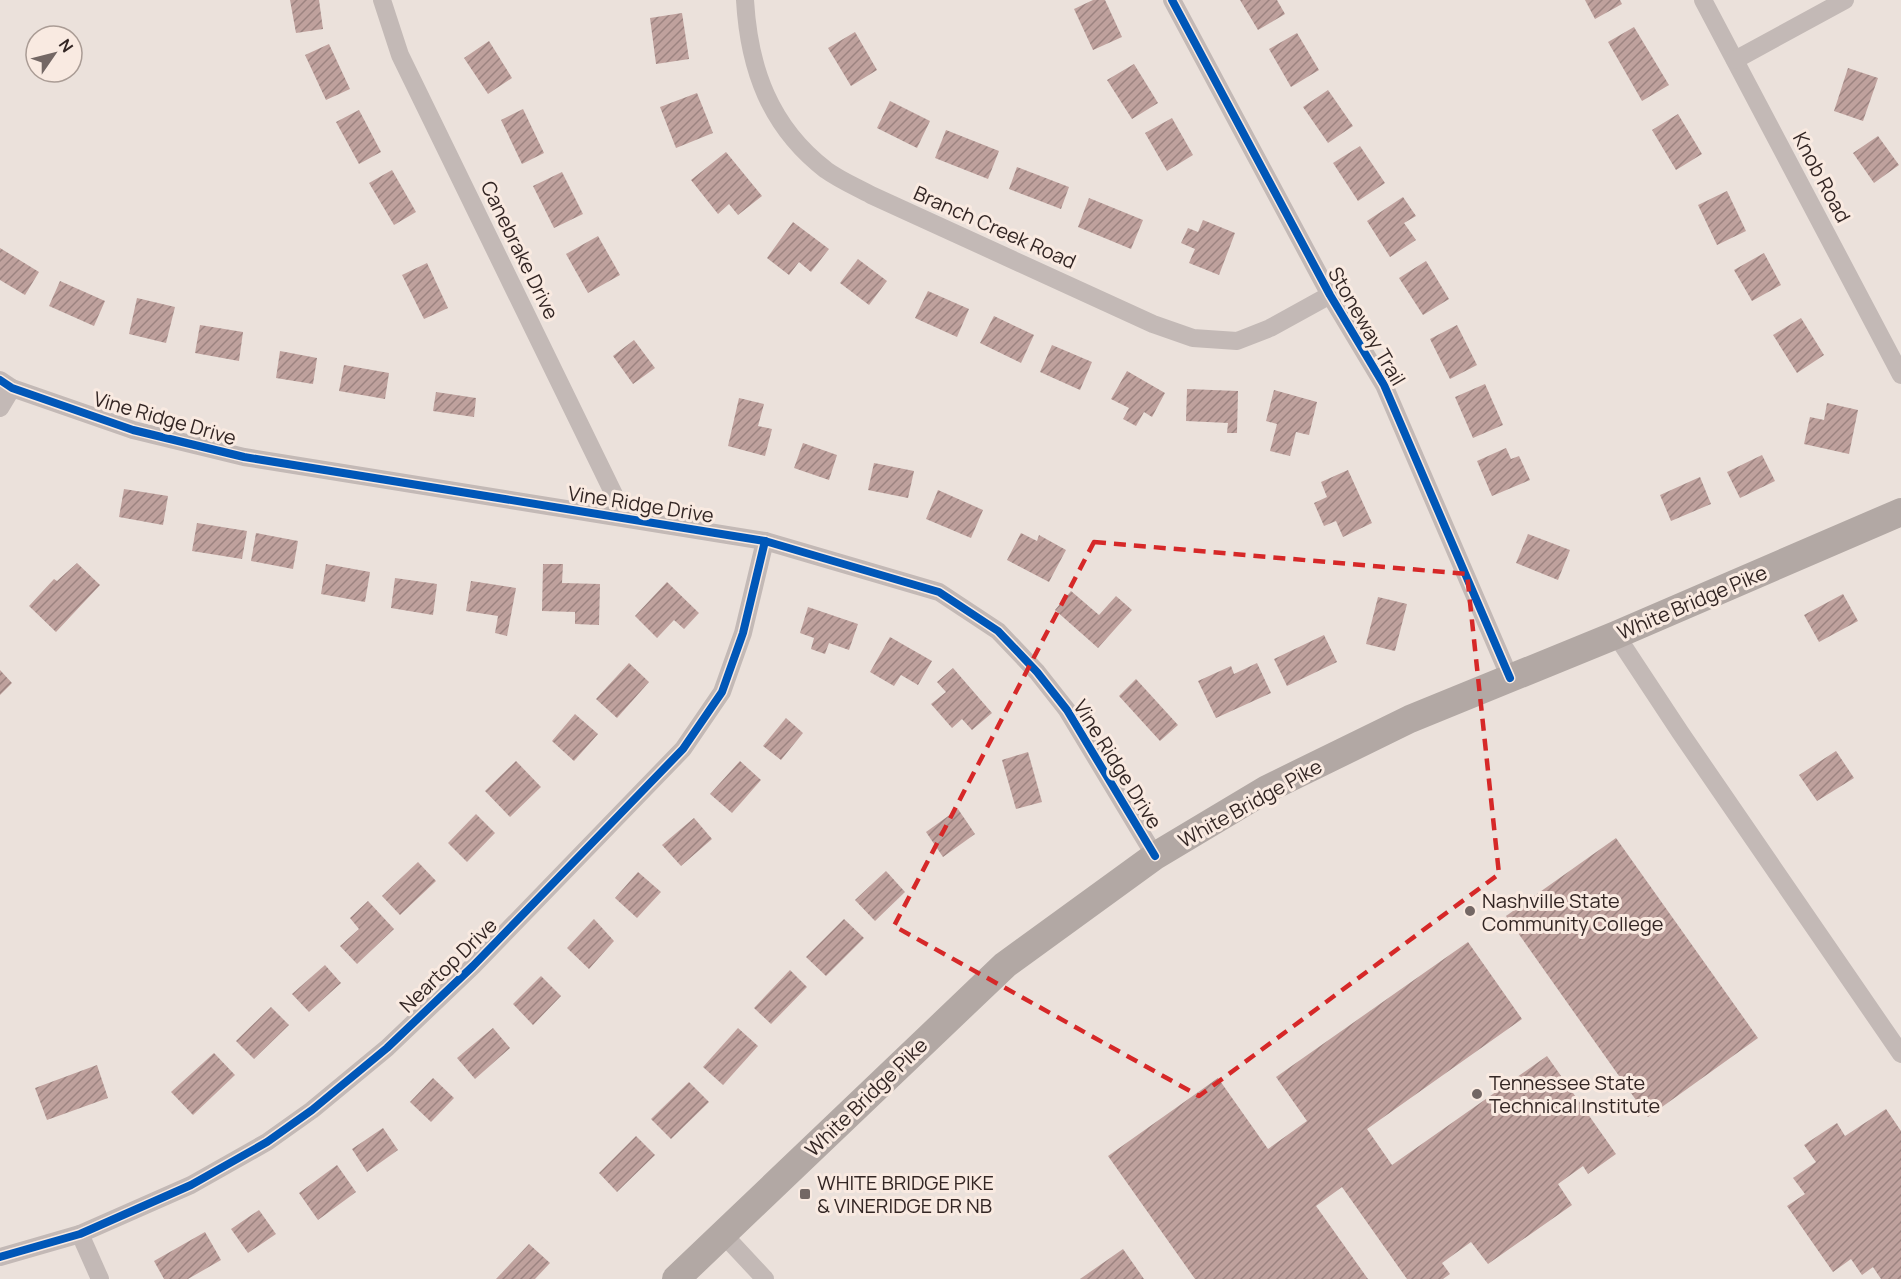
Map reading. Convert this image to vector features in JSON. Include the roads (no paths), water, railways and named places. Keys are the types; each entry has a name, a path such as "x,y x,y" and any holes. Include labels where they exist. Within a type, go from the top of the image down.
{"main road":[{"name":"White Bridge Pike","path":"676,1279 1005,965 1155,855 1267,789 1410,719 1616,635 1901,512"}],"street":[{"name":"Canebrake Drive","path":"381,0 400,55 625,517"},
{"name":"Branch Creek Road","path":"745,0 746,22 756,74 775,115 799,147 828,171 871,195 1153,324 1193,338 1237,341 1270,328 1330,296"},
{"name":"Stoneway Trail","path":"1172,0 1330,296 1384,385 1510,678"},
{"name":"Knob Road","path":"1703,0 1901,375"},
{"path":"1735,60 1845,0"},
{"name":"Vine Ridge Drive","path":"6,384 133,430 244,457 765,541 939,592 998,631 1037,672 1067,710 1155,855"},
{"path":"0,408 6,384"},
{"name":"Neartop Drive","path":"0,1257 80,1234 191,1185 267,1142 312,1110 379,1055 473,966 683,749 722,692 743,633 765,541"},
{"path":"1616,635 1901,1054"},
{"path":"723,1233 765,1279"},
{"path":"80,1234 100,1279"}],"place":[{"name":"Nashville State Community College","path":"1470,911"},
{"name":"Tennessee State Technical Institute","path":"1477,1094"},
{"name":"WHITE BRIDGE PIKE & VINERIDGE DR NB","path":"805,1194"}]}
